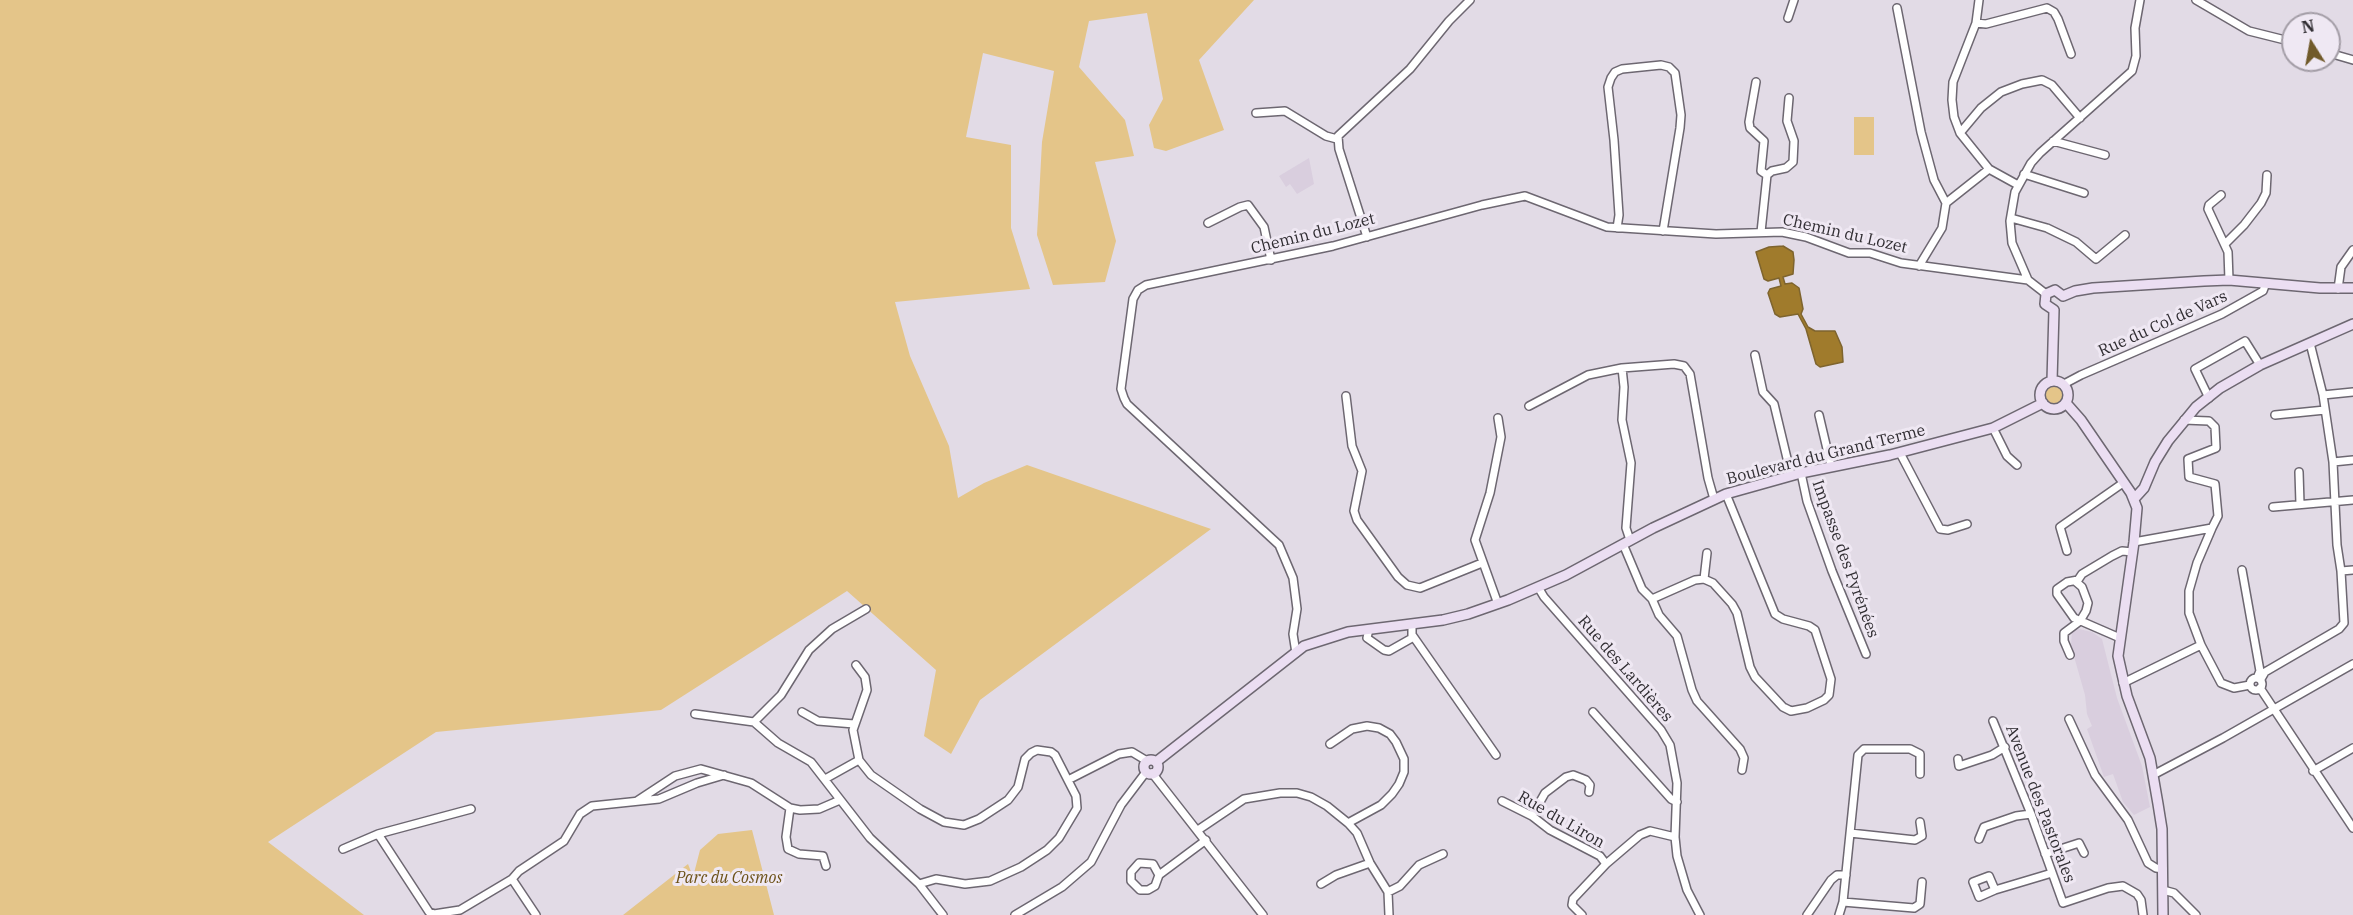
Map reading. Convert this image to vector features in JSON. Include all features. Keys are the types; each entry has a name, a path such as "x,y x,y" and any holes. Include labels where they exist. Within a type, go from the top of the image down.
{"street":[{"path":"1367,237 1339,150 1338,139 1342,131 1372,107 1410,69 1449,21 1470,0"},
{"path":"1788,18 1794,0"},
{"path":"1979,0 1976,22 1953,82 1954,117 1960,133 1989,169 2018,185"},
{"path":"2046,294 2028,280 2012,243 2012,201 2031,163 2052,141 2132,70 2136,56 2136,18 2140,0"},
{"path":"2196,0 2249,31 2281,39"},
{"path":"1897,8 1921,132 1934,180 1946,203 1989,169"},
{"path":"1976,22 1986,24 2047,8 2054,12 2058,19 2071,54"},
{"path":"1617,228 1619,215 1608,87 1615,72 1622,69 1661,65 1669,67 1675,73 1681,115 1663,231"},
{"path":"1960,133 1981,108 2001,92 2042,80 2052,85 2080,118"},
{"path":"1756,82 1749,122 1750,128 1764,141 1761,171 1767,175"},
{"path":"1767,175 1786,168 1793,162 1794,141 1787,121 1789,98"},
{"path":"1256,114 1286,111 1326,136 1338,139"},
{"path":"2052,141 2105,155"},
{"path":"2024,174 2084,193"},
{"path":"1761,232 1767,175"},
{"path":"2224,244 2244,225 2261,203 2266,193 2267,175"},
{"path":"2221,195 2209,205 2208,209 2228,252 2229,280"},
{"name":"Chemin du Lozet","path":"1296,653 1293,634 1297,599 1293,578 1279,545 1127,404 1121,389 1130,315 1133,299 1138,290 1153,283 1271,260 1525,196 1597,225 1663,231 1782,232 1806,237 1849,253 1870,253 1901,263 2028,280"},
{"name":"Chemin du Lozet","path":"1919,266 1942,228 1946,203"},
{"path":"1208,223 1239,207 1248,206 1264,227 1271,260"},
{"path":"2011,218 2057,233 2076,242 2096,259 2125,235"},
{"path":"2338,289 2341,267 2353,250"},
{"path":"2063,296 2093,288 2229,280 2338,289 2353,288"},
{"name":"Rue du Col de Vars","path":"2064,384 2222,314 2263,291 2266,283"},
{"path":"2046,294 2055,290 2063,296"},
{"path":"2046,294 2045,304 2054,310"},
{"path":"2054,310 2063,304 2063,296"},
{"path":"2052,381 2054,310"},
{"path":"2134,499 2144,489 2155,462 2184,420 2209,398 2260,365 2353,324"},
{"path":"2209,398 2195,369 2245,341 2260,365"},
{"path":"2184,420 2209,422 2215,427 2216,448 2188,459 2189,477 2216,484 2218,516 2197,563 2188,599 2192,624 2221,683 2234,687 2250,684 2254,678 2259,678 2265,672 2339,629 2344,623 2333,462 2323,395 2310,343"},
{"path":"1755,355 1763,392 1774,404 1791,475"},
{"path":"1529,406 1588,375 1622,368 1674,364 1684,366 1687,369 1710,490 1714,499"},
{"path":"1622,368 1624,387 1622,420 1631,463 1627,542 1642,590 1652,599 1659,615 1677,636 1692,690 1698,701 1740,749 1744,758 1742,770"},
{"path":"2052,381 2064,384 2069,396 2066,403 2057,409 2052,409 2043,403 2040,392 2044,384 2052,381"},
{"path":"2323,395 2353,392"},
{"path":"1346,396 1352,446 1362,471 1354,511 1357,520 1398,577 1407,585 1420,588 1482,563"},
{"name":"Boulevard du Grand Terme","path":"1151,762 1296,653 1329,641 1368,632 1412,630 1438,625 1498,604 1580,568 1627,542 1726,494 1791,475 1900,453 1993,428 2043,403"},
{"path":"2066,403 2076,413 2134,499 2137,514 2118,656 2123,683 2146,747 2153,775 2162,830 2163,915"},
{"path":"2275,415 2325,410"},
{"path":"1819,415 1831,466"},
{"path":"1498,418 1501,437 1490,493 1475,540 1498,604"},
{"path":"1993,428 2007,456 2017,465"},
{"path":"1900,453 1940,529 1948,530 1967,524"},
{"path":"2333,462 2353,460"},
{"path":"2299,472 2300,504"},
{"name":"Impasse des Pyrénées","path":"1801,473 1807,501 1832,571 1866,654"},
{"path":"2067,551 2060,530 2062,525 2123,483"},
{"path":"1652,599 1695,580 1704,579 1713,583 1737,613 1750,667 1755,677 1783,707 1791,711 1807,708 1829,695 1831,679 1815,630 1774,614 1726,494"},
{"path":"2273,507 2353,500"},
{"path":"2120,638 2070,615 2056,591 2059,586 2075,581 2082,574 2122,551 2212,528"},
{"path":"1704,579 1707,552"},
{"path":"2242,570 2260,671 2259,678 2262,682 2260,688"},
{"path":"2341,571 2353,570"},
{"path":"2070,655 2064,641 2064,633 2080,621 2088,603 2082,586 2075,581"},
{"name":"Rue des Lardières","path":"1538,587 1544,597 1661,730 1670,745 1677,783 1675,837 1677,856 1687,890 1700,915"},
{"path":"754,722 781,695 809,650 832,629 866,609"},
{"path":"1368,632 1370,641 1389,651 1396,648 1412,630 1496,755"},
{"path":"2123,683 2201,645"},
{"path":"856,664 866,677 867,690 854,724 854,745 859,760 870,775 920,809 944,822 964,825 979,819 1008,800 1018,787 1025,759 1030,753 1038,750 1051,752 1060,763 1076,796 1077,808 1059,838 1047,850 1021,867 990,881 965,884 936,879 920,884"},
{"path":"2153,775 2353,664"},
{"path":"2250,684 2254,689 2260,688"},
{"path":"2260,688 2353,828"},
{"path":"802,712 818,721 854,724"},
{"path":"1593,712 1671,800 1677,801"},
{"path":"695,714 754,722 778,743 812,762 870,838 920,884 943,915"},
{"path":"2069,718 2096,775 2128,820 2148,863 2163,869"},
{"name":"Avenue des Pastorales","path":"1993,721 2031,814 2063,903 2108,888 2123,886 2137,894 2143,915"},
{"path":"1330,744 1352,729 1367,726 1379,728 1390,734 1396,741 1404,759 1404,772 1392,794 1380,805 1348,823"},
{"path":"1958,759 1959,766 1992,755 2005,747"},
{"path":"1839,915 1843,902 1858,755 1864,749 1910,748 1920,754 1920,774"},
{"path":"2313,771 2353,748"},
{"path":"1015,915 1081,873 1091,862 1121,805 1149,772 1158,767 1132,752 1119,754 1068,780"},
{"path":"825,779 859,760"},
{"path":"635,802 675,776 701,769 751,783 790,808 819,809 840,800"},
{"path":"1149,772 1206,840 1263,915"},
{"path":"378,834 422,904 429,912 435,914 466,908 512,879 519,871 564,841 576,819 586,809 601,805 659,799 697,783 724,775"},
{"path":"1532,816 1545,793 1566,777 1573,775 1586,780 1590,784 1589,792"},
{"path":"1198,830 1244,799 1280,793 1298,793 1311,797 1327,806 1357,833 1370,863 1388,892 1389,915"},
{"name":"Rue du Liron","path":"1502,801 1600,856 1606,864"},
{"path":"790,808 786,837 788,849 799,854 823,856 826,866"},
{"path":"343,849 378,834 471,809"},
{"path":"1979,839 1984,827 2016,816 2031,814"},
{"path":"1850,833 1915,840 1922,836 1920,822"},
{"path":"1582,915 1572,905 1573,899 1606,864 1645,832 1675,837"},
{"path":"1159,875 1153,864 1139,863 1131,872 1131,880 1140,890 1148,890 1155,886 1159,875 1206,840"},
{"path":"2045,854 2079,843 2084,853"},
{"path":"1388,892 1400,886 1419,865 1443,854"},
{"path":"1321,884 1336,875 1370,863"},
{"path":"1995,890 2052,873"},
{"path":"1807,915 1830,880 1837,875 1846,875"},
{"path":"512,879 536,915"},
{"path":"1843,902 1914,908 1920,904 1922,882"},
{"path":"2163,890 2174,893 2196,915"}],"shaded area":[{"path":"1309,158 1314,184 1297,194 1290,184 1286,187 1279,176"},
{"path":"1783,246 1793,252 1794,260 1793,274 1783,277 1785,284 1792,283 1799,288 1803,309 1801,314 1808,327 1815,331 1835,331 1842,347 1843,362 1820,367 1816,364 1806,329 1798,314 1780,317 1775,314 1768,293 1770,289 1781,286 1779,278 1768,281 1764,279 1756,252 1769,247"},
{"path":"2079,629 2092,632 2102,639 2117,698 2142,766 2150,807 2134,815 2123,802 2113,774 2104,777 2087,729 2092,726 2071,646 2072,631"}],"green space":[{"path":"0,0 1254,0 1199,60 1224,130 1166,151 1154,148 1149,125 1163,99 1147,13 1089,21 1079,67 1125,120 1134,156 1095,162 1116,241 1105,282 1053,285 1037,235 1042,142 1054,71 983,53 966,137 1011,145 1011,228 1030,289 895,302 910,356 949,446 958,498 984,483 1027,465 1211,529 980,700 951,754 924,736 936,670 847,591 661,710 436,732 268,842 364,915 0,915"},
{"path":"1854,117 1874,117 1874,155 1854,155"},
{"path":"2050,386 2058,386 2063,391 2061,402 2050,404 2045,399 2045,391"},
{"name":"Parc du Cosmos","path":"752,830 774,915 623,915 688,864 693,877 700,850 718,834"}]}
